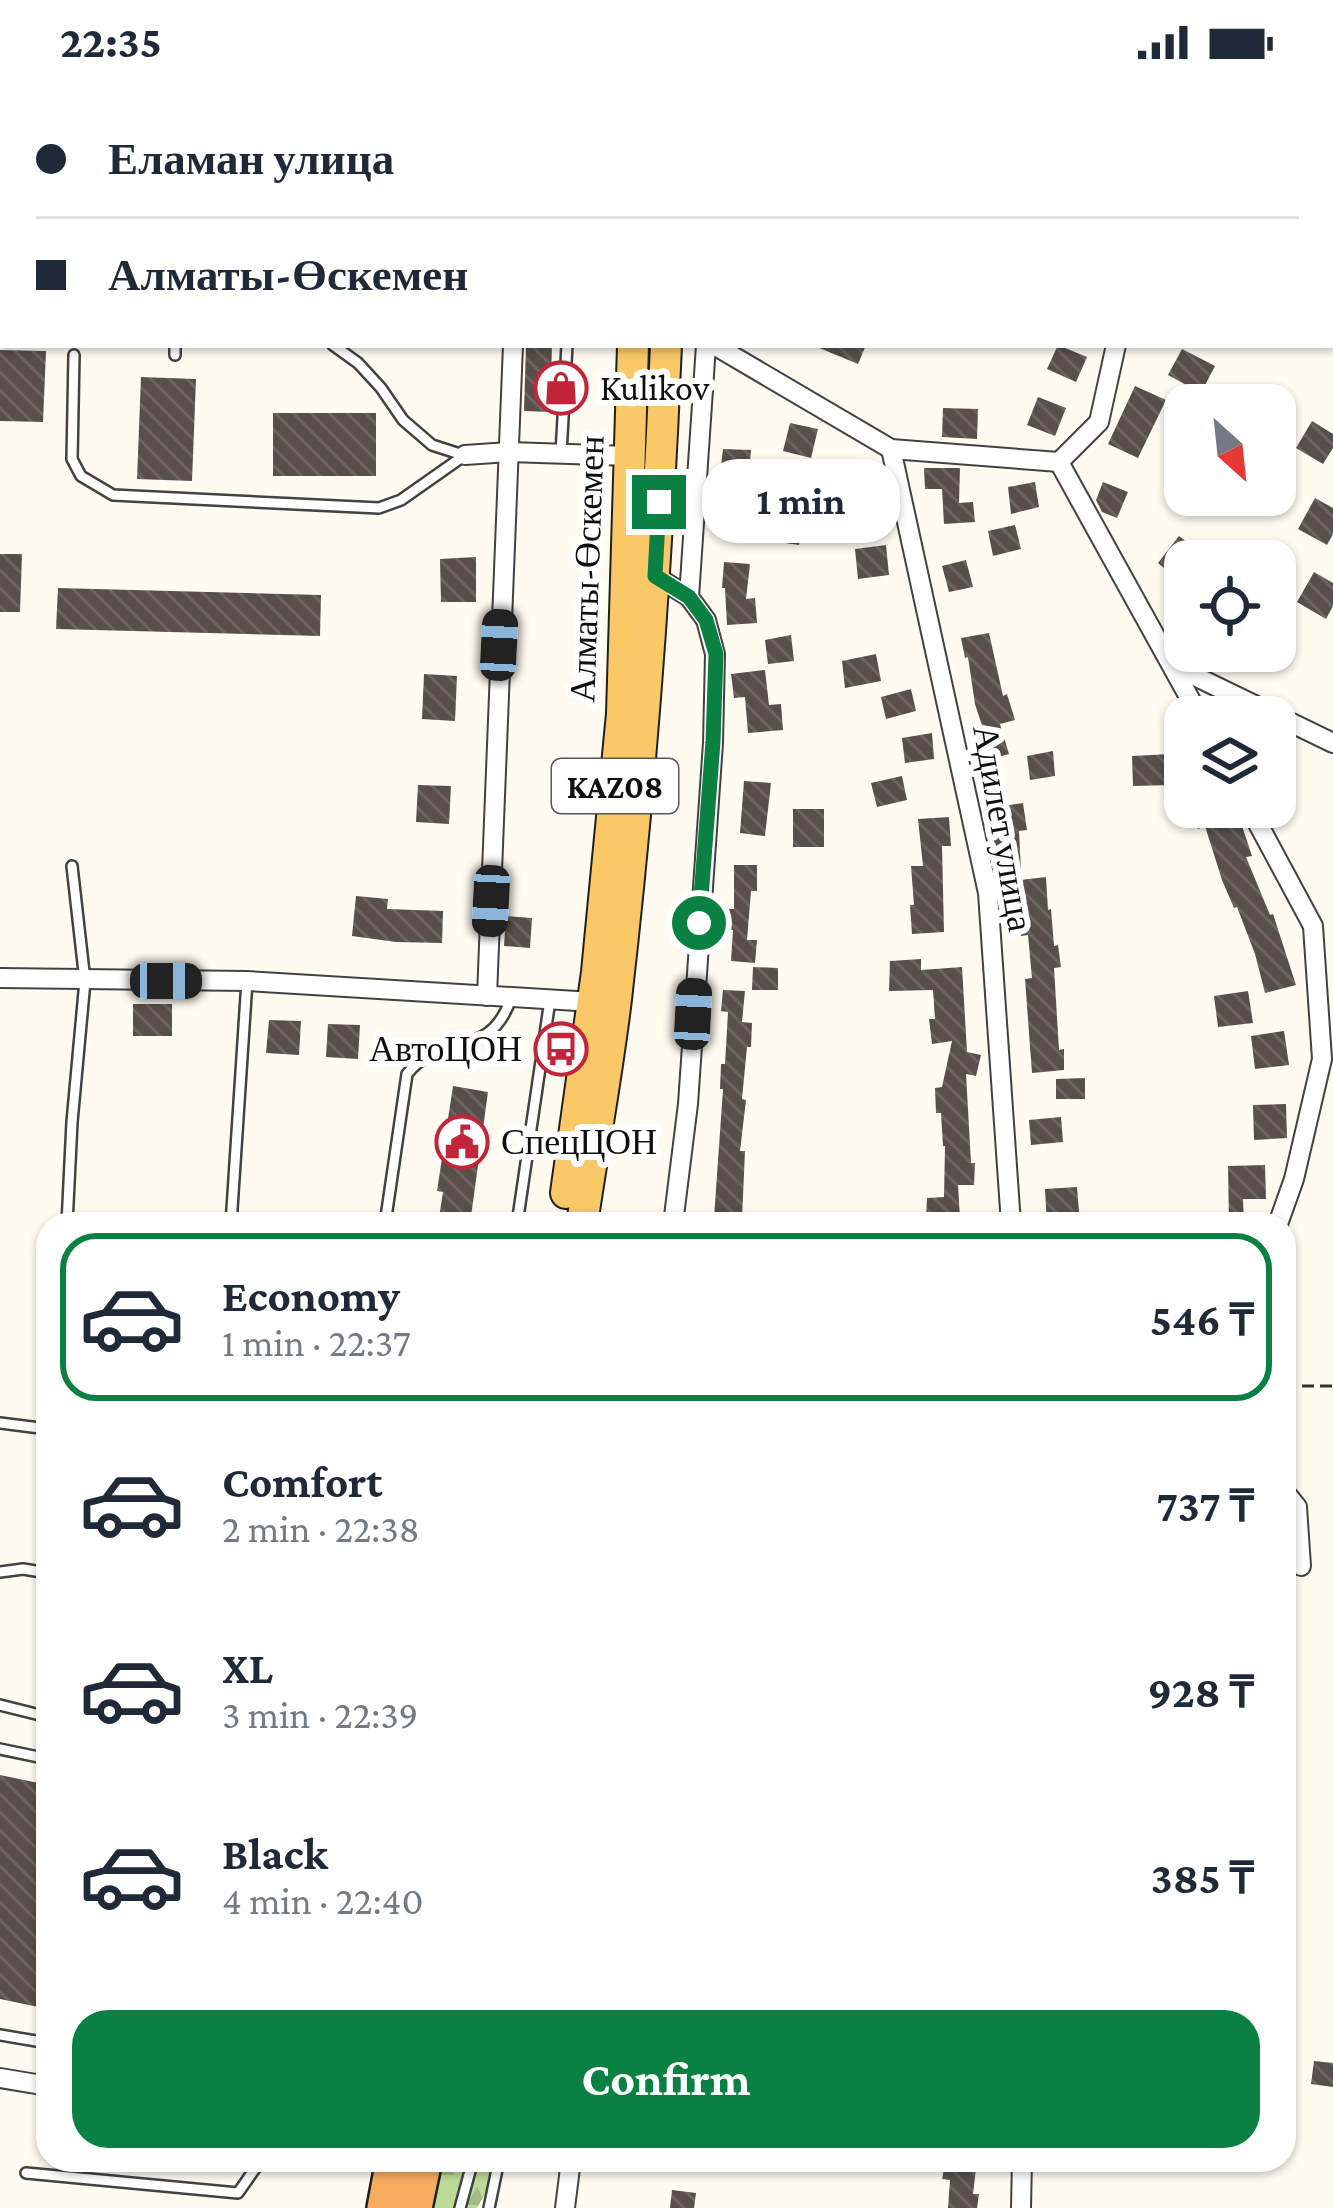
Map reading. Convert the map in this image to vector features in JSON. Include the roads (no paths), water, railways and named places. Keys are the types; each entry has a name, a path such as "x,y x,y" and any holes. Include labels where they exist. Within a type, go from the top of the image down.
{"highway":[{"path":"384,2208 391,2172"},
{"path":"416,2208 423,2172"}],"main road":[{"name":"Алматы-Өскемен","path":"584,1212 616,1002 635,675 630,456 633,348"},
{"name":"Алматы-Өскемен","path":"564,1212 593,1002 622,714 655,576 666,348"}],"street":[{"path":"487,996 513,348"},
{"path":"689,597 710,348"},
{"path":"715,348 891,449 1059,462 1100,422 1115,348"},
{"name":"Адилет улица","path":"891,449 988,893 1010,1212"},
{"path":"465,455 630,456"},
{"path":"1059,462 1164,651"},
{"path":"655,576 689,597 706,620 716,654 688,1104 674,1212"},
{"path":"1186,672 1333,743"},
{"path":"1260,828 1313,926 1322,1059 1282,1212"},
{"path":"0,978 247,981 593,1002"},
{"path":"1296,1506 1301,1566"},
{"path":"0,2078 36,2084"},
{"path":"565,2208 570,2172"},
{"path":"1021,2208 1022,2172"}],"lane":[{"path":"337,348 358,363 403,420 432,445 465,455"},
{"path":"561,454 567,348"},
{"path":"74,356 72,459 81,476 112,495 379,508 401,500 465,455"},
{"path":"68,1212 85,981 72,866"},
{"path":"232,1212 247,981"},
{"path":"388,1212 407,1074 422,1058 497,1028 512,998"},
{"path":"519,1212 550,1000"},
{"path":"0,1423 36,1428"},
{"path":"0,1572 36,1571"},
{"path":"0,1706 36,1714"},
{"path":"0,1749 36,1756"},
{"path":"0,2035 36,2041"},
{"path":"26,2173 238,2193 253,2172"},
{"path":"460,2208 470,2172"},
{"path":"489,2208 496,2172"}],"place":[{"name":"Kulikov","path":"561,388"},
{"name":"АвтоЦОН","path":"561,1049"},
{"name":"СпецЦОН","path":"462,1142"}]}
